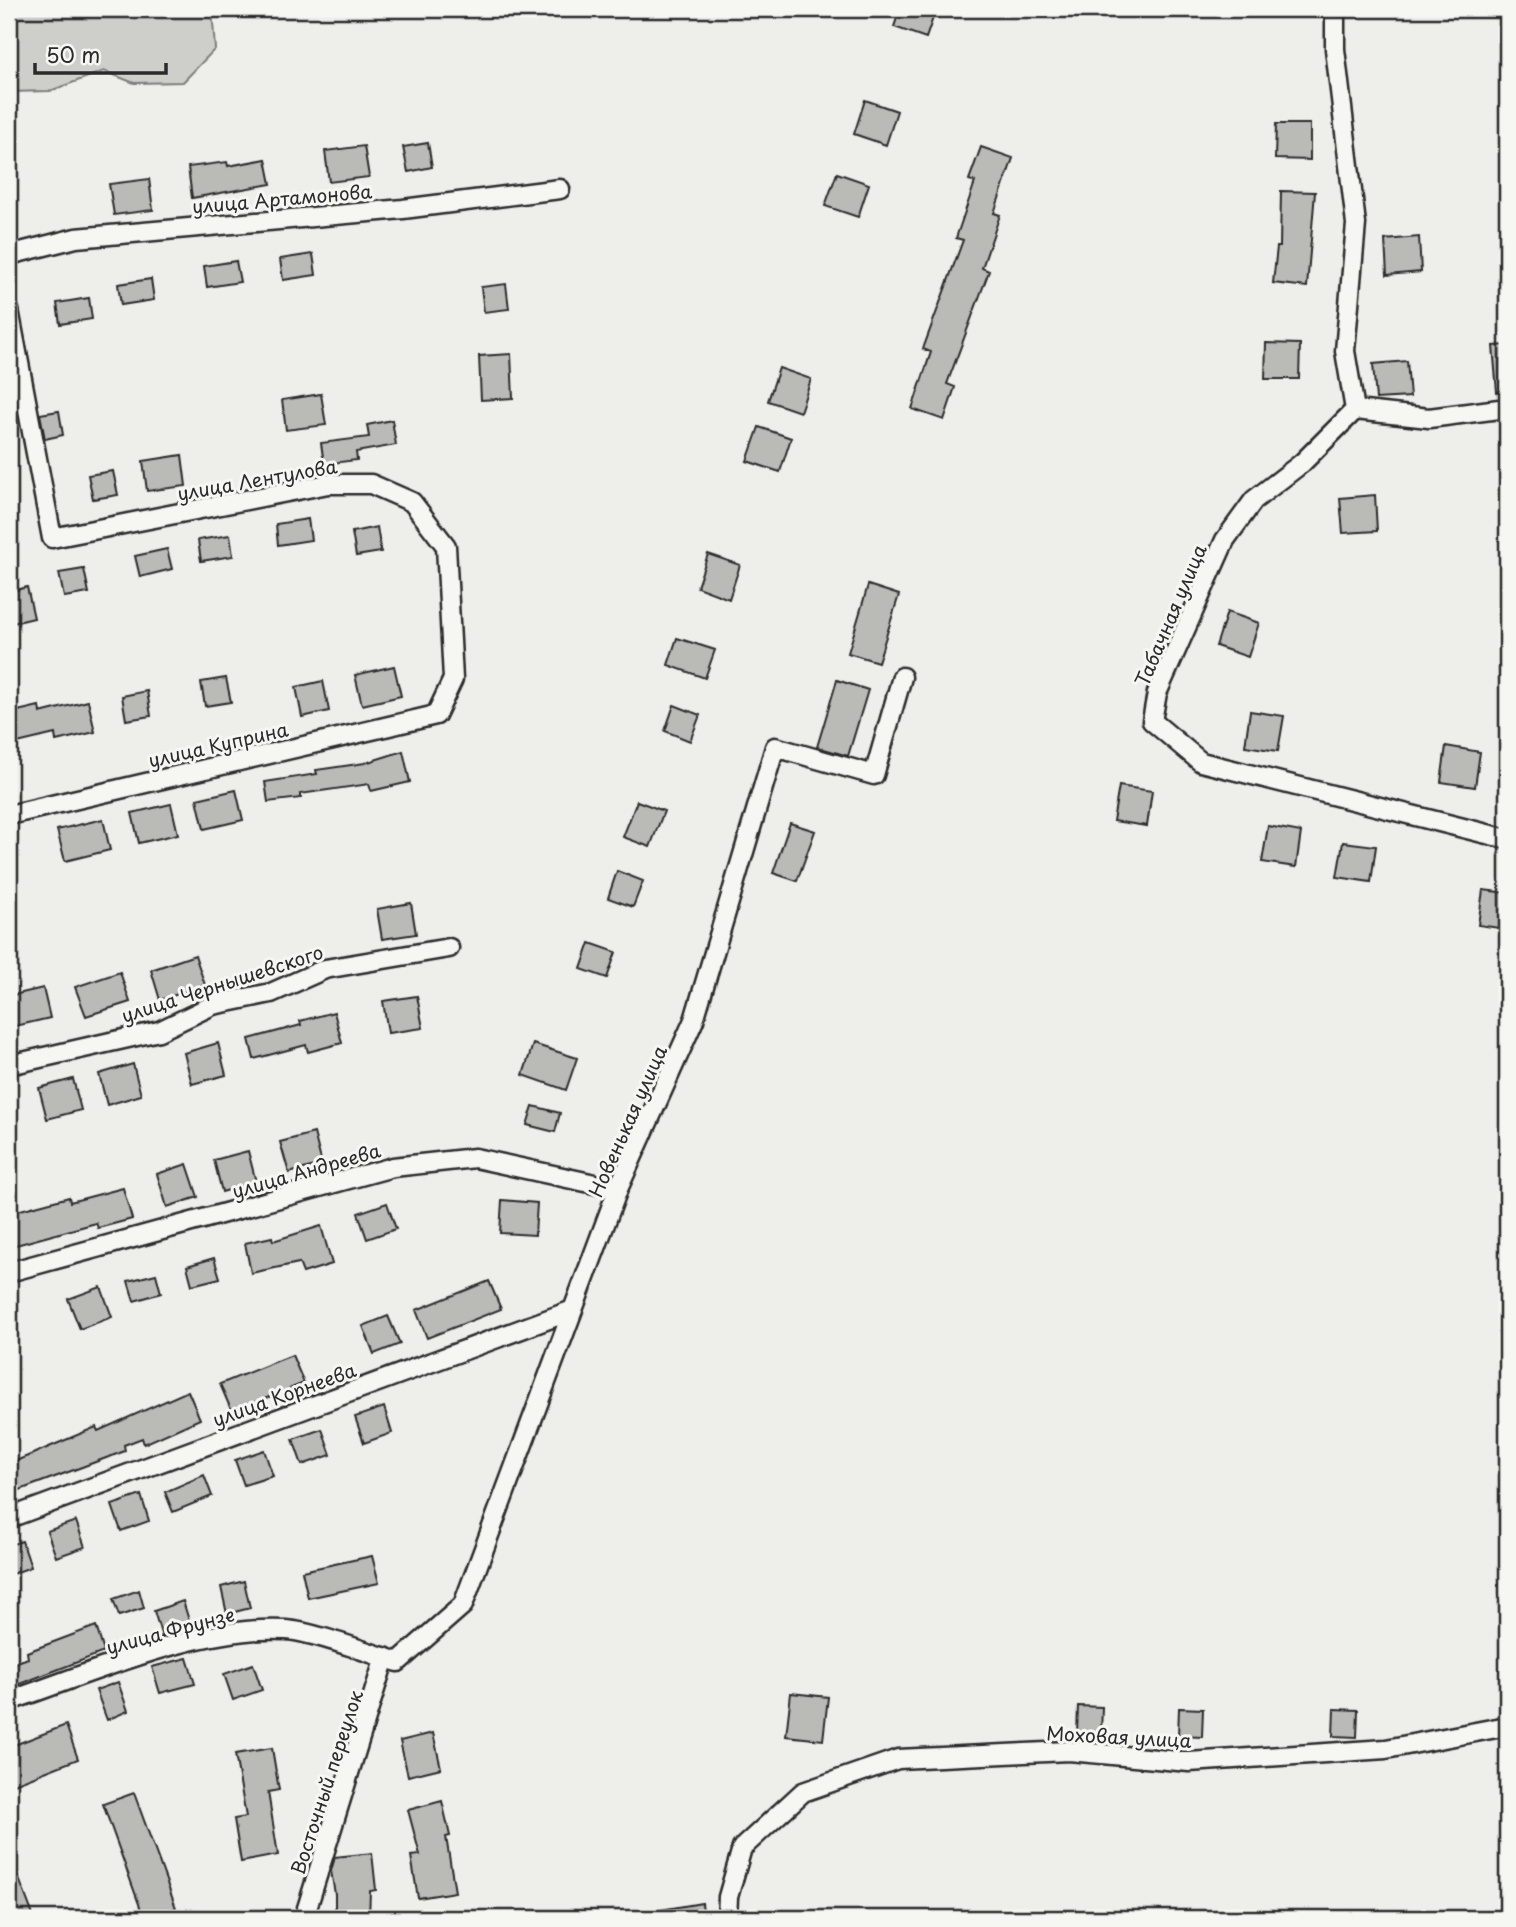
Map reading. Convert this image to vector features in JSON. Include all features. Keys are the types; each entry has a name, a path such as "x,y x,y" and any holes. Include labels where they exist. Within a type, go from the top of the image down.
{"street":[{"path":"1335,9 1335,49 1356,224 1345,351 1355,410 1429,418 1507,408"},
{"name":"улица Артамонова","path":"9,255 76,238 403,209 560,190"},
{"name":"улица Лентулова","path":"9,310 52,538 328,484 371,484 412,502 446,546 453,679 436,715"},
{"name":"Табачная улица","path":"1355,410 1302,463 1254,500 1224,540 1157,693 1152,721 1201,762 1507,839"},
{"name":"Новенькая улица","path":"385,1657 398,1662 463,1605 618,1189 694,1020 775,747 874,775 902,677"},
{"name":"улица Куприна","path":"9,815 436,715"},
{"name":"улица Чернышевского","path":"9,1065 159,1031 213,1005 271,993 325,969 449,948"},
{"name":"улица Андреева","path":"9,1272 393,1167 475,1158 618,1189"},
{"name":"улица Корнеева","path":"9,1518 573,1310"},
{"name":"улица Фрунзе","path":"9,1701 163,1650 233,1631 288,1630 385,1657"},
{"name":"Восточный переулок","path":"304,1918 385,1657"},
{"name":"Моховая улица","path":"727,1918 727,1897 742,1848 803,1792 898,1759 1069,1751 1189,1762 1387,1749 1507,1726"}],"shaded area":[{"path":"9,9 212,9 215,49 183,82 134,83 104,71 50,91 9,92"}],"building":[{"path":"900,9 936,9 926,38 894,27"},
{"path":"865,100 897,111 886,145 854,134"},
{"path":"1276,124 1310,124 1310,160 1275,159"},
{"path":"428,143 432,167 408,172 403,147"},
{"path":"364,146 369,177 329,182 325,151"},
{"path":"981,147 1013,158 994,213 1000,215 982,268 989,271 947,384 955,387 944,420 912,409 931,352 923,349 963,240 956,238 975,182 969,180"},
{"path":"266,159 271,184 192,198 188,167 227,162 228,166"},
{"path":"837,173 869,184 858,217 825,206"},
{"path":"149,179 153,210 114,215 109,184"},
{"path":"1281,191 1315,192 1307,287 1273,283 1277,247 1280,247"},
{"path":"1419,237 1421,272 1387,275 1385,240"},
{"path":"313,254 316,275 283,280 280,259"},
{"path":"236,261 240,282 207,287 204,266"},
{"path":"151,279 154,300 121,305 118,284"},
{"path":"506,284 509,309 484,312 481,287"},
{"path":"89,298 92,319 60,324 57,303"},
{"path":"1266,343 1300,344 1299,379 1265,379"},
{"path":"1507,345 1507,392 1497,392 1493,346"},
{"path":"511,354 513,398 481,400 479,356"},
{"path":"1407,361 1410,397 1376,399 1373,364"},
{"path":"779,368 811,379 800,412 768,401"},
{"path":"321,394 326,425 286,430 282,400"},
{"path":"59,411 63,435 45,439 40,414"},
{"path":"392,420 396,445 356,452 357,460 324,464 321,443 369,437 367,425"},
{"path":"759,427 791,438 780,472 747,461"},
{"path":"182,455 186,486 147,491 143,461"},
{"path":"113,471 118,495 93,499 88,475"},
{"path":"1375,495 1377,531 1343,533 1340,498"},
{"path":"308,519 311,540 278,545 276,524"},
{"path":"377,527 381,552 356,556 352,532"},
{"path":"230,535 233,556 201,561 198,540"},
{"path":"167,549 172,569 140,577 135,556"},
{"path":"708,554 740,565 729,599 697,587"},
{"path":"84,569 89,593 64,597 59,573"},
{"path":"868,585 899,595 878,662 848,653"},
{"path":"27,587 34,618 9,624 9,592"},
{"path":"1227,612 1259,623 1248,657 1216,646"},
{"path":"677,638 715,650 705,678 668,665"},
{"path":"394,666 401,696 362,705 355,675"},
{"path":"226,678 231,702 205,706 201,682"},
{"path":"837,680 868,690 848,756 817,747"},
{"path":"323,681 329,711 302,717 296,687"},
{"path":"147,691 151,716 126,720 122,696"},
{"path":"88,701 95,732 56,741 55,734 9,745 9,713 39,706 40,713"},
{"path":"674,705 700,715 690,741 665,731"},
{"path":"1250,711 1284,716 1278,751 1245,746"},
{"path":"1446,746 1480,752 1475,787 1441,782"},
{"path":"403,751 410,782 371,791 369,784 300,794 301,798 268,802 265,782 317,774 316,770 365,763"},
{"path":"1119,786 1152,791 1147,826 1113,821"},
{"path":"236,790 243,820 204,829 197,799"},
{"path":"637,801 664,811 650,847 623,837"},
{"path":"171,804 178,834 139,843 132,813"},
{"path":"103,819 110,850 65,861 57,830"},
{"path":"790,823 815,831 797,881 773,873"},
{"path":"1268,826 1301,832 1296,867 1262,862"},
{"path":"1343,842 1376,846 1371,882 1337,877"},
{"path":"617,871 643,881 633,907 608,898"},
{"path":"1483,890 1507,893 1507,929 1478,925"},
{"path":"411,903 416,934 382,939 377,909"},
{"path":"590,943 616,952 607,978 581,969"},
{"path":"195,955 205,985 160,1000 151,970"},
{"path":"120,972 130,1002 86,1016 75,987"},
{"path":"43,988 50,1018 11,1027 9,996"},
{"path":"417,996 423,1028 388,1033 383,1001"},
{"path":"334,1012 342,1043 308,1052 306,1045 254,1059 249,1039 301,1025 300,1021"},
{"path":"218,1043 226,1075 192,1084 184,1053"},
{"path":"533,1044 577,1058 566,1090 523,1075"},
{"path":"133,1064 141,1095 107,1105 99,1074"},
{"path":"73,1079 81,1110 47,1119 39,1088"},
{"path":"533,1106 560,1113 555,1132 527,1125"},
{"path":"314,1133 322,1164 289,1173 280,1142"},
{"path":"248,1151 256,1182 222,1192 214,1160"},
{"path":"187,1164 198,1197 167,1207 157,1174"},
{"path":"123,1188 132,1219 98,1228 96,1223 9,1247 9,1213 69,1197 70,1202"},
{"path":"502,1200 537,1203 535,1235 500,1233"},
{"path":"387,1203 396,1229 367,1239 358,1213"},
{"path":"321,1226 332,1264 303,1273 299,1263 251,1273 245,1243 272,1237 273,1241"},
{"path":"214,1258 220,1278 192,1285 187,1266"},
{"path":"156,1274 161,1293 134,1301 128,1281"},
{"path":"489,1281 501,1309 427,1338 416,1310"},
{"path":"101,1287 112,1317 80,1329 68,1299"},
{"path":"388,1316 400,1344 374,1354 363,1326"},
{"path":"292,1355 304,1383 232,1412 220,1384"},
{"path":"188,1391 200,1419 144,1444 142,1438 124,1445 125,1451 9,1494 9,1464 96,1427 98,1431"},
{"path":"384,1407 392,1433 364,1443 355,1417"},
{"path":"322,1429 331,1455 302,1465 293,1439"},
{"path":"264,1450 273,1476 244,1485 235,1460"},
{"path":"204,1475 212,1496 173,1512 165,1492"},
{"path":"141,1495 149,1521 121,1531 112,1505"},
{"path":"76,1521 85,1547 56,1557 47,1531"},
{"path":"22,1541 31,1567 9,1575 9,1545"},
{"path":"372,1556 379,1583 308,1598 302,1571"},
{"path":"244,1581 250,1608 227,1614 221,1587"},
{"path":"139,1590 144,1608 119,1616 113,1599"},
{"path":"183,1601 191,1627 162,1637 154,1611"},
{"path":"96,1626 104,1652 9,1688 9,1665 28,1658 27,1652"},
{"path":"187,1658 195,1684 160,1693 152,1667"},
{"path":"253,1664 262,1690 233,1700 224,1674"},
{"path":"118,1682 128,1711 107,1720 96,1690"},
{"path":"791,1693 828,1697 823,1740 786,1736"},
{"path":"1078,1706 1102,1707 1101,1734 1077,1733"},
{"path":"1179,1708 1203,1709 1202,1737 1178,1736"},
{"path":"1334,1709 1358,1710 1357,1737 1333,1736"},
{"path":"66,1725 78,1759 9,1786 9,1747"},
{"path":"433,1733 441,1768 408,1776 400,1741"},
{"path":"272,1748 279,1790 268,1792 278,1855 241,1862 234,1819 246,1817 235,1754"},
{"path":"134,1793 176,1908 148,1918 144,1918 103,1804"},
{"path":"442,1801 450,1836 446,1837 455,1892 418,1898 411,1856 420,1855 408,1810"},
{"path":"372,1853 376,1890 370,1891 369,1918 335,1918 331,1871 335,1857"},
{"path":"10,1855 34,1918 9,1918"},
{"path":"702,1903 704,1918 655,1918 654,1911"}]}
